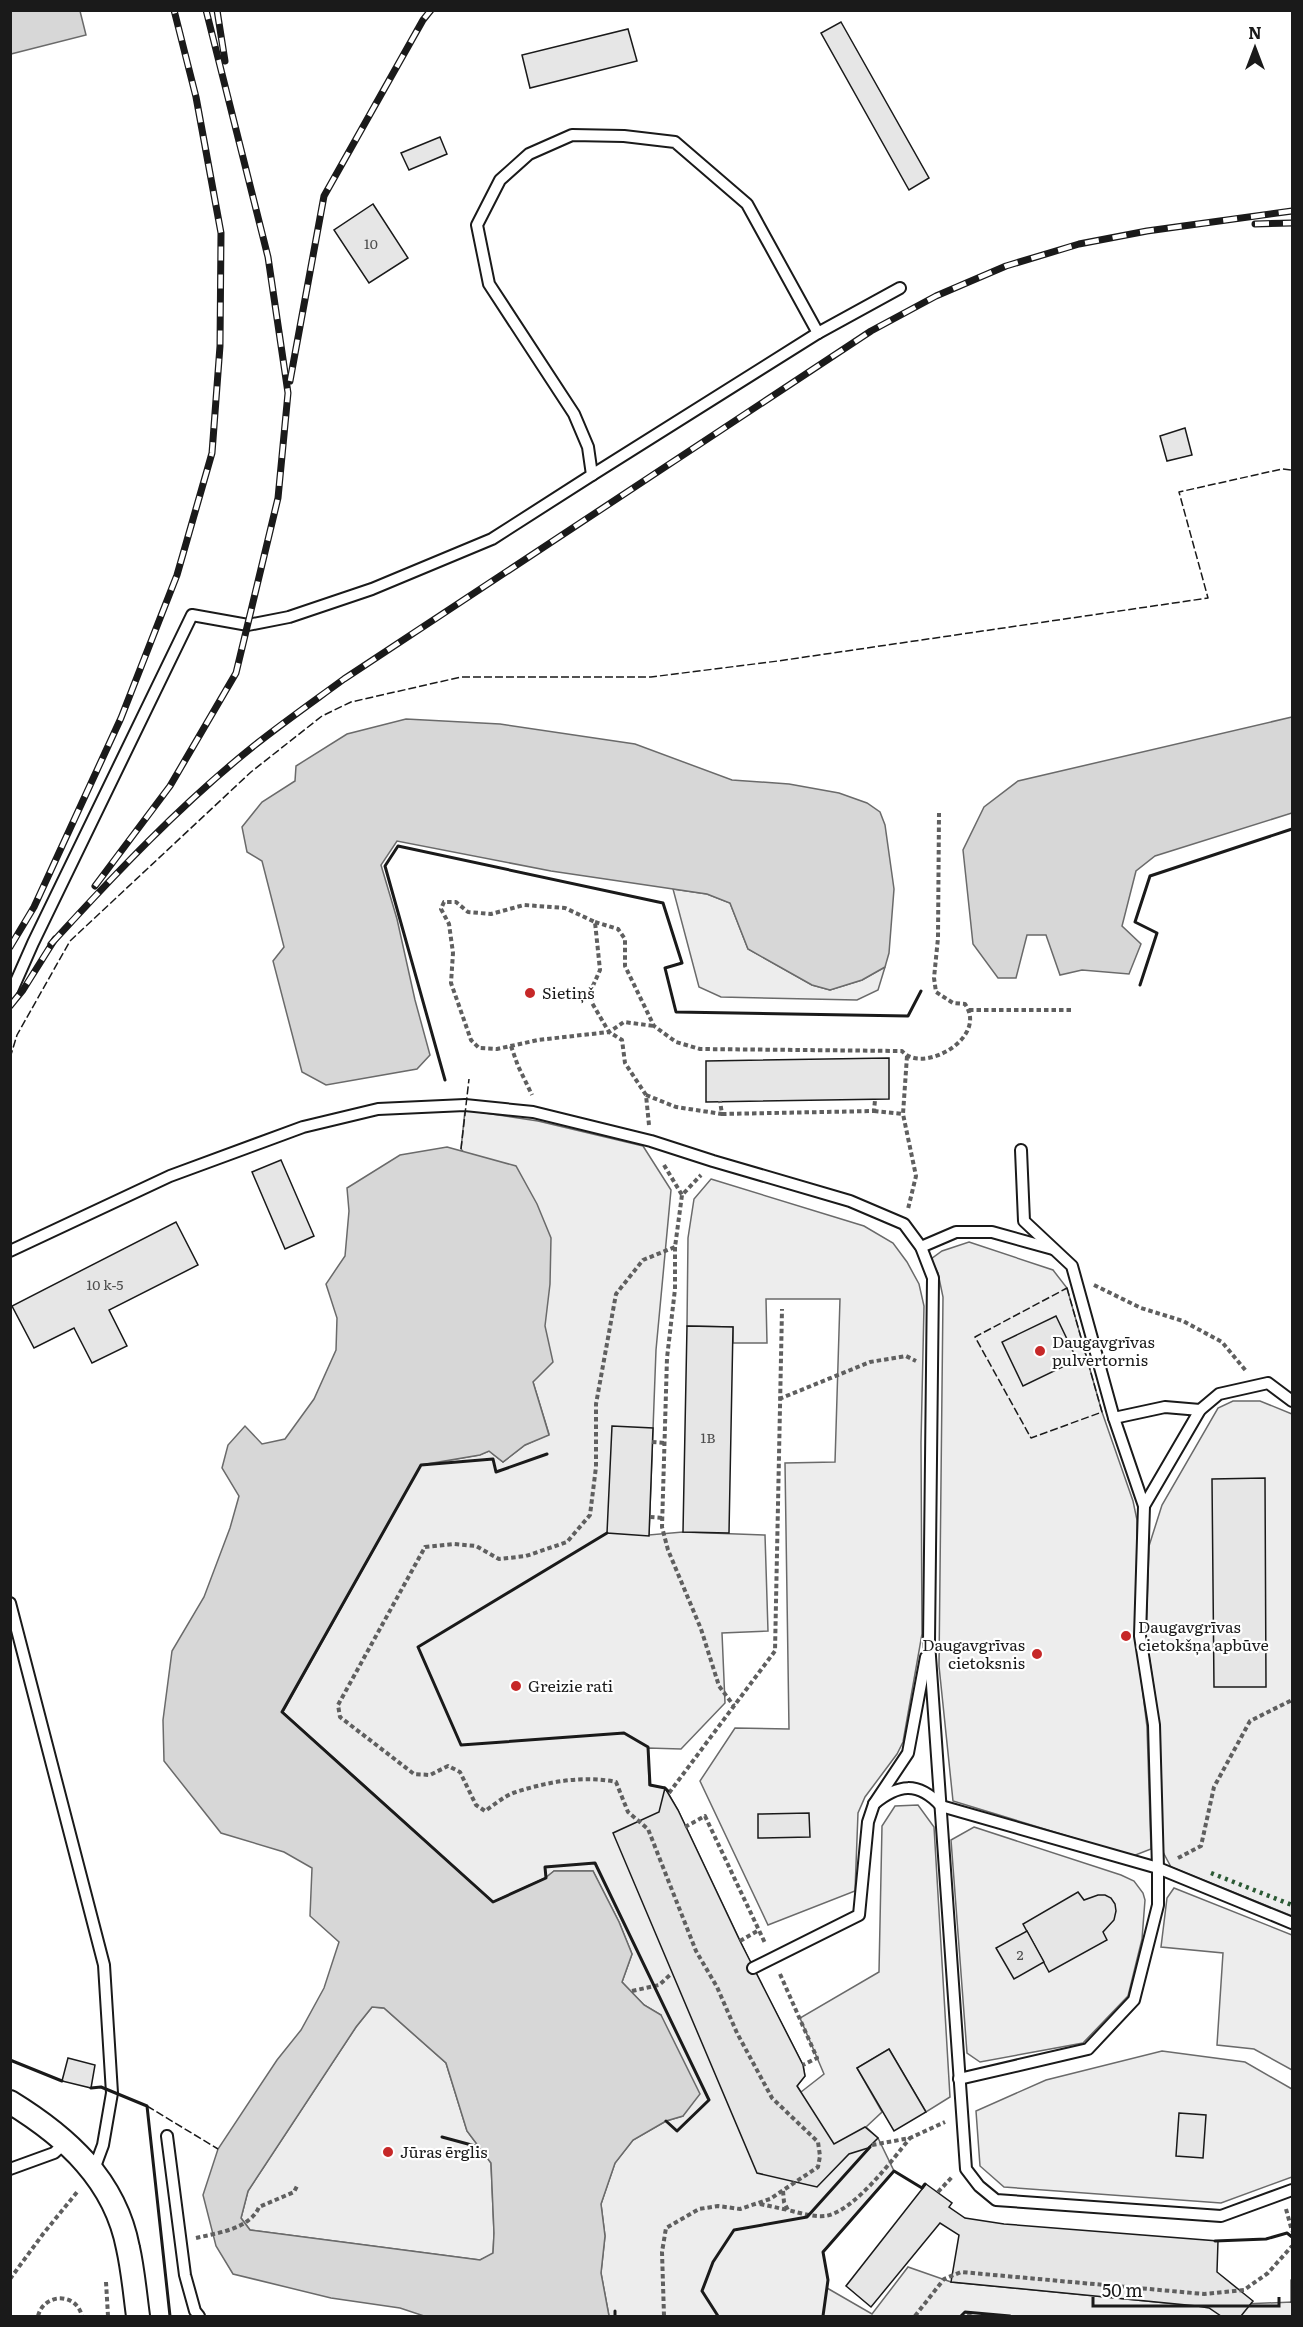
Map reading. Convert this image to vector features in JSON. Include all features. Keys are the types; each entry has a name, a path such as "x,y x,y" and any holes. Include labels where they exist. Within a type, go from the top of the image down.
{"street":[{"path":"10,2102 44,2123 67,2142 109,2194 121,2220 128,2246 138,2316"}],"lane":[{"path":"592,475 588,447 574,414 489,284 477,225 500,180 530,154 572,135 624,136 675,142 747,204 818,333"},
{"path":"10,995 192,615 248,626 289,617 372,589 492,539 818,333 900,288"},
{"path":"10,1251 170,1176 303,1127 378,1109 465,1105 533,1112 651,1141 850,1201 904,1224 921,1247 933,1278 929,1642 966,2169 979,2186 996,2200 1221,2216 1293,2190"},
{"path":"959,2079 1088,2049 1134,2000 1158,1905 1154,1725 1140,1636 1144,1506 1114,1418 1072,1266 1024,1221 1021,1150"},
{"path":"921,1247 956,1232 992,1232 1055,1249"},
{"path":"1144,1506 1200,1410 1219,1394 1268,1383 1293,1401"},
{"path":"1114,1418 1165,1407 1200,1410"},
{"path":"10,1603 104,1965 112,2093 103,2145 93,2172"},
{"path":"753,1968 859,1915 868,1822 874,1804 908,1753 929,1642"},
{"path":"874,1804 895,1789 912,1789 930,1795 941,1806 1158,1868 1293,1923"},
{"path":"167,2136 185,2275 195,2311 199,2316"},
{"path":"10,2169 54,2153 67,2142"}],"path":[{"path":"654,1026 624,1022 609,1032 538,1040 497,1049 479,1048 471,1040 451,983 453,953 449,924 441,909 444,902 456,902 468,912 491,914 524,905 565,908 618,929 625,939 625,966 654,1026 675,1042 700,1049 902,1051 907,1056 917,1059 938,1055 962,1041 970,1026 969,1010 965,1004 953,1003 936,992 934,978 938,938 939,813"},
{"path":"596,922 600,970 592,988 592,1003 609,1032 622,1040 625,1063 646,1095 651,1141 682,1195"},
{"path":"969,1010 1073,1010"},
{"path":"511,1046 534,1100 533,1112"},
{"path":"904,1224 916,1176 903,1114 907,1056"},
{"path":"646,1095 676,1107 722,1114 874,1111 903,1114"},
{"path":"874,1111 875,1100"},
{"path":"720,1101 722,1114"},
{"path":"713,1161 682,1195 675,1247 675,1289 667,1358 662,1527 668,1550 701,1629 719,1686 734,1706"},
{"path":"664,2316 662,2252 666,2228 699,2209 718,2206 740,2209 783,2191 818,2168 820,2156 818,2142 772,2098 737,2033 717,1987 696,1951 648,1829 628,1812 616,1782 596,1778 560,1782 512,1794 485,1811 476,1804 460,1772 448,1766 430,1775 414,1774 340,1717 338,1706 426,1547 454,1544 476,1546 498,1559 526,1556 567,1542 590,1515 596,1467 596,1404 616,1294 643,1260 675,1247"},
{"path":"1072,1266 1093,1284 1141,1308 1183,1321 1222,1342 1249,1374 1268,1383"},
{"path":"669,1793 775,1651 782,1309"},
{"path":"779,1399 870,1362 906,1356 932,1370"},
{"path":"652,1442 665,1443"},
{"path":"650,1517 663,1518"},
{"path":"1158,1868 1201,1846 1214,1787 1250,1721 1293,1700"},
{"path":"686,1827 705,1816 817,2058 803,2065"},
{"path":"740,1941 759,1930"},
{"path":"632,1991 659,1984 670,1976"},
{"path":"872,2145 910,2138 962,2114"},
{"path":"758,2203 808,2215 826,2216 838,2211 865,2192 910,2138"},
{"path":"10,2279 93,2172"},
{"path":"210,2235 239,2226 255,2216 259,2207 294,2192 298,2184"},
{"path":"783,2191 784,2202 788,2210"},
{"path":"915,2316 944,2279 961,2272 1204,2294 1244,2290 1268,2273 1293,2246"},
{"path":"106,2282 108,2316"},
{"path":"38,2316 43,2305 63,2298 77,2305 82,2316"}],"shaded area":[{"path":"11,10 80,11 86,35 11,54"},
{"path":"1292,717 1292,813 1155,856 1136,871 1122,926 1141,944 1129,974 1082,970 1060,975 1046,935 1027,935 1016,978 998,978 973,944 963,850 984,807 1018,781"},
{"path":"406,719 500,724 635,744 732,780 789,784 839,793 867,803 880,812 885,825 894,889 889,953 885,967 862,980 830,990 812,985 748,949 730,903 707,894 551,871 397,841 381,865 397,919 430,1055 417,1069 326,1085 302,1072 273,961 284,947 262,861 247,852 242,827 262,802 295,781 296,766 347,734"},
{"path":"673,889 707,894 730,903 748,949 812,985 830,990 862,980 885,967 878,990 857,1000 721,997 699,987"},
{"path":"465,1110 538,1121 643,1146 671,1190 656,1350 649,1535 683,1532 765,1535 768,1631 722,1633 725,1703 681,1749 648,1748 649,1785 665,1788 678,1810 753,1968 803,2065 805,2076 797,2086 801,2092 824,2074 800,2018 879,1972 882,1826 895,1806 918,1805 934,1827 950,2097 926,2112 889,2049 857,2068 882,2112 866,2127 878,2138 894,2171 823,2252 828,2280 827,2288 872,2314 908,2267 951,2282 1197,2306 1292,2302 1292,2316 973,2316 967,2313 969,2316 609,2316 601,2273 605,2236 601,2204 615,2163 633,2140 666,2121 683,2116 661,2015 644,2005 622,1982 632,1954 619,1922 593,1871 554,1871 546,1878 493,1902 282,1712 421,1465 479,1455 489,1451 503,1462 525,1445 549,1434 533,1382 478,1170 461,1149"},
{"path":"447,1147 516,1166 537,1204 551,1238 550,1284 545,1326 553,1362 533,1382 549,1435 525,1445 503,1462 489,1451 480,1455 421,1465 283,1712 493,1902 545,1878 554,1871 593,1871 619,1922 632,1954 622,1982 644,2005 661,2015 700,2094 683,2116 666,2121 633,2140 615,2163 601,2204 605,2236 601,2273 609,2316 424,2316 400,2308 331,2298 233,2274 216,2246 203,2195 218,2149 277,2060 301,2030 324,1988 339,1942 310,1916 312,1868 284,1852 221,1833 164,1761 163,1720 172,1651 204,1597 230,1528 239,1496 222,1468 228,1445 245,1426 262,1444 285,1439 314,1399 336,1350 337,1318 326,1284 345,1256 349,1211 347,1188 400,1155","holes":["372,2007 384,2008 446,2063 467,2131 491,2163 493,2253 480,2260 250,2230 241,2218 248,2191 356,2027"]},
{"path":"711,1179 864,1226 893,1243 919,1284 924,1306 921,1443 922,1634 903,1742 897,1754 865,1797 858,1813 855,1891 768,1925 700,1781 735,1728 789,1729 785,1463 835,1462 840,1299 766,1299 767,1343 733,1343 733,1327 687,1326 688,1238 694,1199"},
{"path":"969,1242 1053,1270 1067,1288 1102,1412 1133,1501 1137,1520 1136,1637 1147,1727 1151,1849 1133,1856 953,1801 939,1666 943,1297 938,1273 931,1259 942,1251"},
{"path":"1233,1401 1260,1401 1292,1414 1292,1916 1171,1867 1163,1852 1159,1722 1146,1635 1149,1546 1162,1505 1218,1408"},
{"path":"974,1827 1121,1875 1134,1881 1143,1893 1145,1900 1142,1939 1128,1996 1083,2043 980,2062 967,2053 951,1840"},
{"path":"1174,1888 1292,1935 1292,2070 1254,2049 1217,2045 1223,1953 1161,1947 1167,1898"},
{"path":"372,2007 384,2008 446,2063 467,2131 491,2163 493,2254 480,2260 250,2230 241,2218 248,2191 356,2027"},
{"path":"1162,2051 1245,2062 1292,2089 1292,2177 1221,2203 1004,2187 980,2166 976,2111 1046,2080"}],"building":[{"path":"841,22 929,178 909,190 821,33"},
{"path":"628,29 637,61 530,88 522,55"},
{"path":"440,137 447,154 409,170 401,153"},
{"path":"373,204 408,258 369,283 334,230"},
{"path":"1185,428 1192,455 1167,461 1160,436"},
{"path":"889,1058 889,1099 706,1102 706,1061"},
{"path":"281,1160 314,1236 285,1249 252,1172"},
{"path":"176,1222 198,1265 109,1310 127,1346 92,1363 74,1328 34,1348 12,1306"},
{"name":"Daugavgrīvas pulvertornis","path":"1056,1316 1077,1360 1023,1386 1002,1342"},
{"path":"687,1326 733,1327 729,1533 683,1532"},
{"path":"612,1426 653,1428 649,1536 607,1533"},
{"path":"1265,1478 1266,1687 1214,1687 1212,1479"},
{"path":"665,1788 678,1810 740,1941 803,2065 805,2076 797,2086 834,2144 865,2127 878,2138 868,2148 849,2154 817,2187 757,2173 613,1833 659,1812"},
{"path":"809,1813 810,1837 758,1838 758,1814"},
{"path":"1078,1892 1084,1900 1105,1895 1115,1904 1114,1920 1103,1932 1107,1940 1049,1972 1023,1924"},
{"path":"1027,1931 1044,1962 1014,1979 996,1948"},
{"path":"889,2049 926,2112 894,2131 857,2068"},
{"path":"68,2058 95,2065 91,2088 62,2081"},
{"path":"1179,2113 1206,2115 1203,2158 1176,2156"},
{"path":"926,2184 952,2203 949,2207 965,2218 1004,2224 1218,2241 1217,2272 1253,2301 1241,2316 1221,2316 1209,2308 1197,2306 951,2282 959,2235 940,2223 871,2307 846,2286"}],"railway":[{"path":"10,947 34,907 121,718 177,575 212,453 220,346 221,233 196,97 174,10"},
{"path":"95,886 170,786 236,673 278,498 288,393 268,257 206,10"},
{"path":"217,10 225,61"},
{"path":"290,381 324,196 423,20 431,10"},
{"path":"51,944 175,815 277,728 344,679 871,331 936,296 1006,266 1079,244 1147,231 1292,211"},
{"path":"1255,224 1292,223"},
{"path":"10,1006 23,990 55,939"}],"hedge":[{"path":"1211,1873 1292,1905"}],"fence":[{"path":"10,1058 17,1035 70,941 251,772 322,716 351,702 461,677 651,677 778,661 1208,598 1179,492 1282,469 1292,470"},
{"path":"461,1149 469,1079"},
{"path":"1067,1288 1102,1412 1031,1438 975,1337 1067,1288"},
{"path":"147,2106 218,2149"}],"wall":[{"path":"1140,985 1157,933 1135,922 1150,876 1292,829"},
{"path":"445,1080 385,866 398,846 663,903 682,963 665,968 676,1012 908,1016 921,991"},
{"path":"547,1454 496,1472 493,1459 421,1465 282,1712 493,1902 546,1878 545,1867 595,1863 709,2100 677,2131 666,2121"},
{"path":"607,1533 418,1647 461,1745 624,1733 648,1747 650,1785 665,1788 668,1791"},
{"path":"10,2060 62,2081"},
{"path":"91,2088 101,2087 147,2106 170,2316"},
{"path":"442,2137 479,2147"},
{"path":"718,2316 702,2291 713,2262 734,2230 807,2217 870,2147"},
{"path":"823,2316 828,2280 823,2252 894,2171 922,2188 925,2184"},
{"path":"1215,2241 1266,2239 1287,2233 1292,2237"},
{"path":"1292,2280 1292,2302"},
{"path":"615,2311 615,2316"},
{"path":"961,2316 965,2312 1010,2316"}],"place":[{"name":"Sietiņš","path":"530,993"},
{"name":"Daugavgrīvas pulvertornis","path":"1040,1351"},
{"name":"Daugavgrīvas cietokšņa apbūve","path":"1126,1636"},
{"name":"Daugavgrīvas cietoksnis","path":"1037,1654"},
{"name":"Greizie rati","path":"516,1686"},
{"name":"Jūras ērglis","path":"388,2152"}]}
